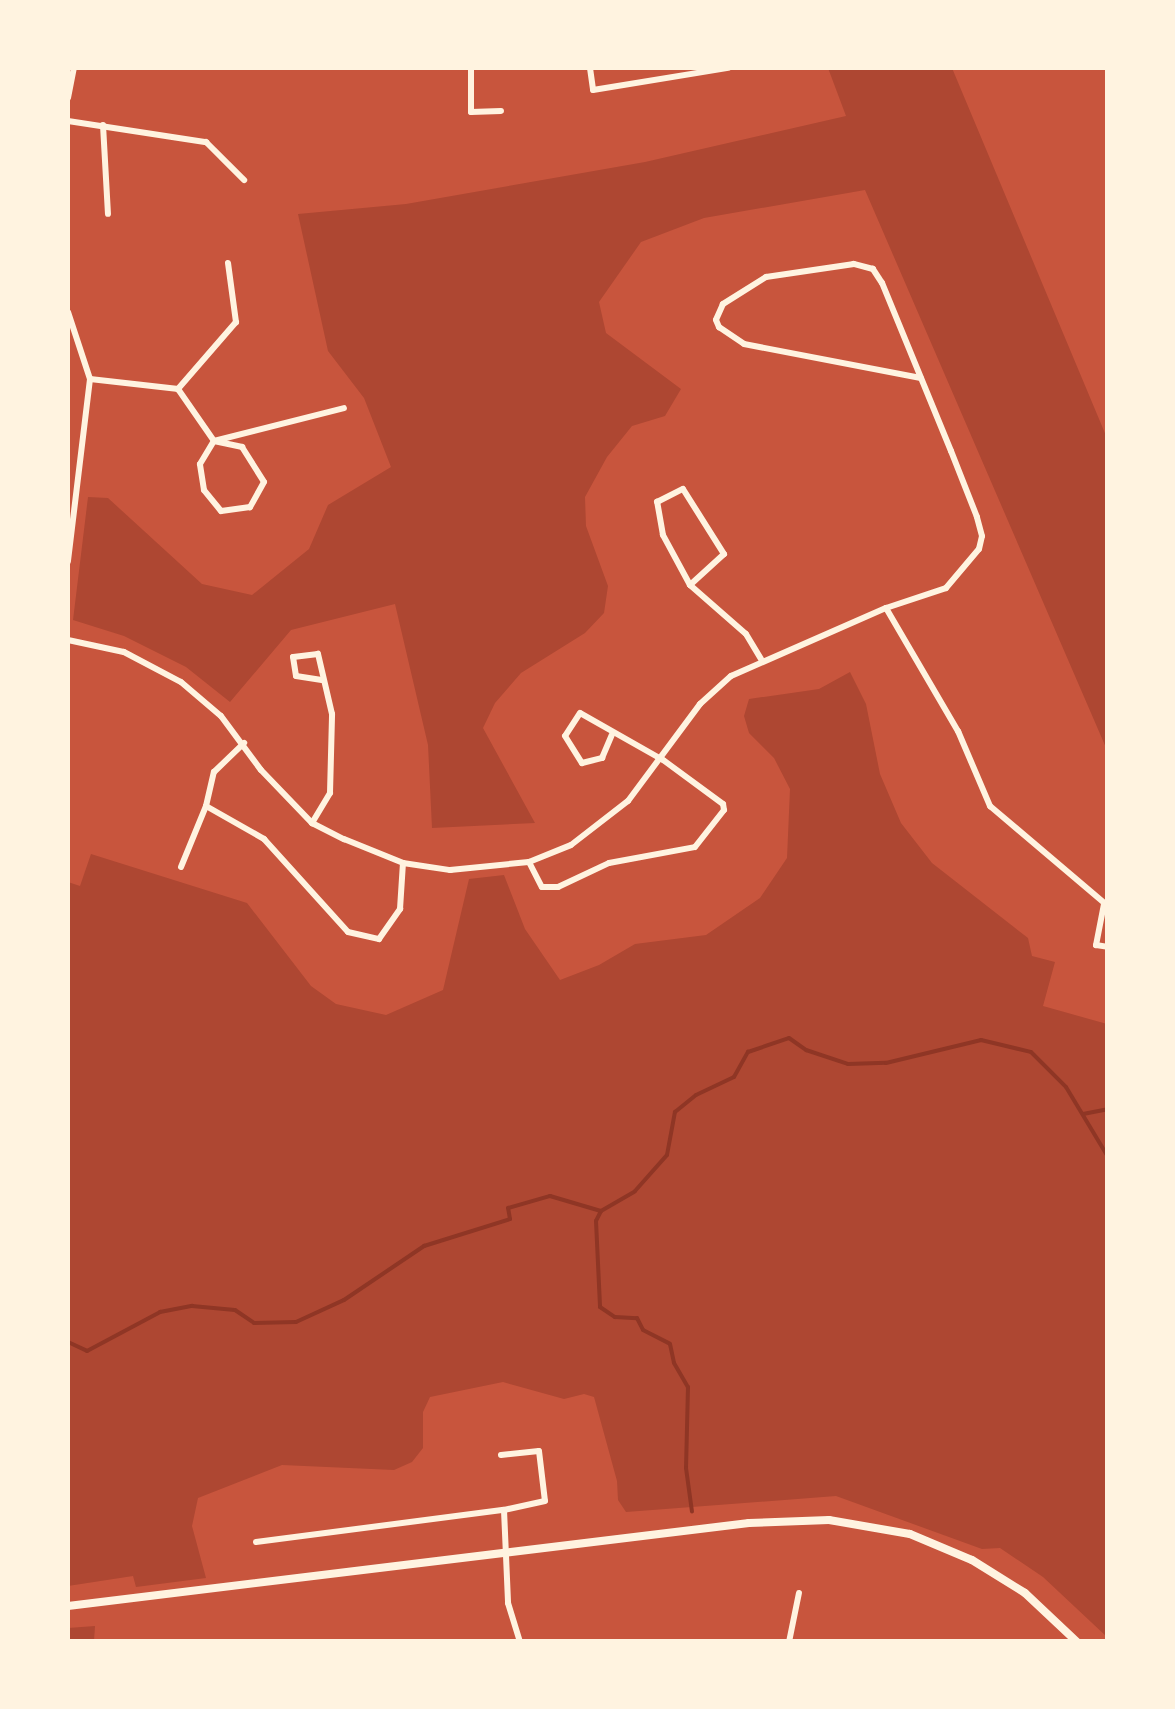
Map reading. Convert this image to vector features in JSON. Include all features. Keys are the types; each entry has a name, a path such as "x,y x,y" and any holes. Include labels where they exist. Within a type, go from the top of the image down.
{"street":[{"path":"68,98 74,68"},
{"path":"471,68 470,112 501,111"},
{"path":"590,68 593,90 728,68"},
{"path":"68,121 206,142 244,180"},
{"path":"103,125 108,214"},
{"path":"178,389 236,322 228,264"},
{"path":"68,640 124,652 156,666 202,698 244,743 261,770 312,822 403,863 450,870 529,862 571,845 608,819 662,760 700,704 732,676 760,659 946,588 980,549 982,536 921,378 878,274 862,264 755,281 723,304 716,320 735,340 754,347 921,378"},
{"path":"68,312 90,380 70,496 68,562"},
{"path":"90,380 178,389 214,441 242,448 264,482 250,507 221,511 204,490 200,464 214,441 344,408"},
{"path":"690,585 724,554 683,489 657,502 662,535 690,585 746,634 760,659"},
{"path":"886,608 958,731 990,806 1106,904 1096,945 1108,947"},
{"path":"312,822 330,793 332,714 318,654 292,657 296,676 322,680"},
{"path":"529,862 540,885 548,889 609,863 695,847 724,807 662,760 612,735 580,713 565,736 582,762 602,758 612,735"},
{"path":"181,867 206,806 214,772 244,743"},
{"path":"206,806 264,839 348,932 378,939 400,909 403,863"},
{"path":"256,1542 504,1510 545,1501 539,1451 501,1456"},
{"path":"504,1510 508,1603 520,1642"},
{"path":"68,1606 749,1523 856,1522 910,1534 972,1560 1024,1593 1077,1642"},
{"path":"789,1642 798,1593"}],"shaded area":[{"path":"828,68 952,68 1107,438 1107,750 865,190 704,218 641,242 599,302 606,333 681,389 665,416 632,426 607,457 585,497 586,526 608,586 604,613 585,633 521,673 495,703 483,728 535,823 432,828 428,745 395,604 291,630 230,702 186,667 124,636 73,620 88,497 108,498 202,584 252,595 309,549 328,505 391,467 364,398 328,351 298,214 406,204 645,162 846,116"},
{"path":"850,672 866,704 880,774 901,823 932,863 1028,938 1032,956 1055,962 1043,1006 1107,1024 1107,1637 1043,1577 1000,1548 982,1549 836,1496 626,1512 618,1500 617,1481 594,1397 584,1394 564,1399 503,1382 430,1397 423,1412 423,1448 412,1462 394,1470 282,1465 198,1498 192,1526 206,1578 136,1587 133,1576 68,1586 68,882 80,886 91,854 247,903 311,986 336,1004 386,1015 443,990 469,879 504,875 525,929 560,980 599,965 635,944 706,935 760,898 787,858 790,789 774,758 749,733 744,716 749,699 819,689"},
{"path":"95,1626 94,1641 68,1641 68,1628"}],"waterway":[{"path":"68,1342 87,1351 160,1312 192,1306 235,1310 254,1323 296,1322 344,1300 424,1246 510,1219 508,1208 550,1196 601,1211 635,1191 667,1155 675,1112 696,1095 734,1077 748,1052 789,1038 806,1050 848,1064 886,1063 981,1040 1031,1052 1066,1087 1108,1157"},
{"path":"1083,1114 1108,1109"},
{"path":"601,1211 596,1221 600,1307 615,1317 637,1318 643,1330 670,1344 674,1363 688,1387 686,1468 692,1512"}]}
